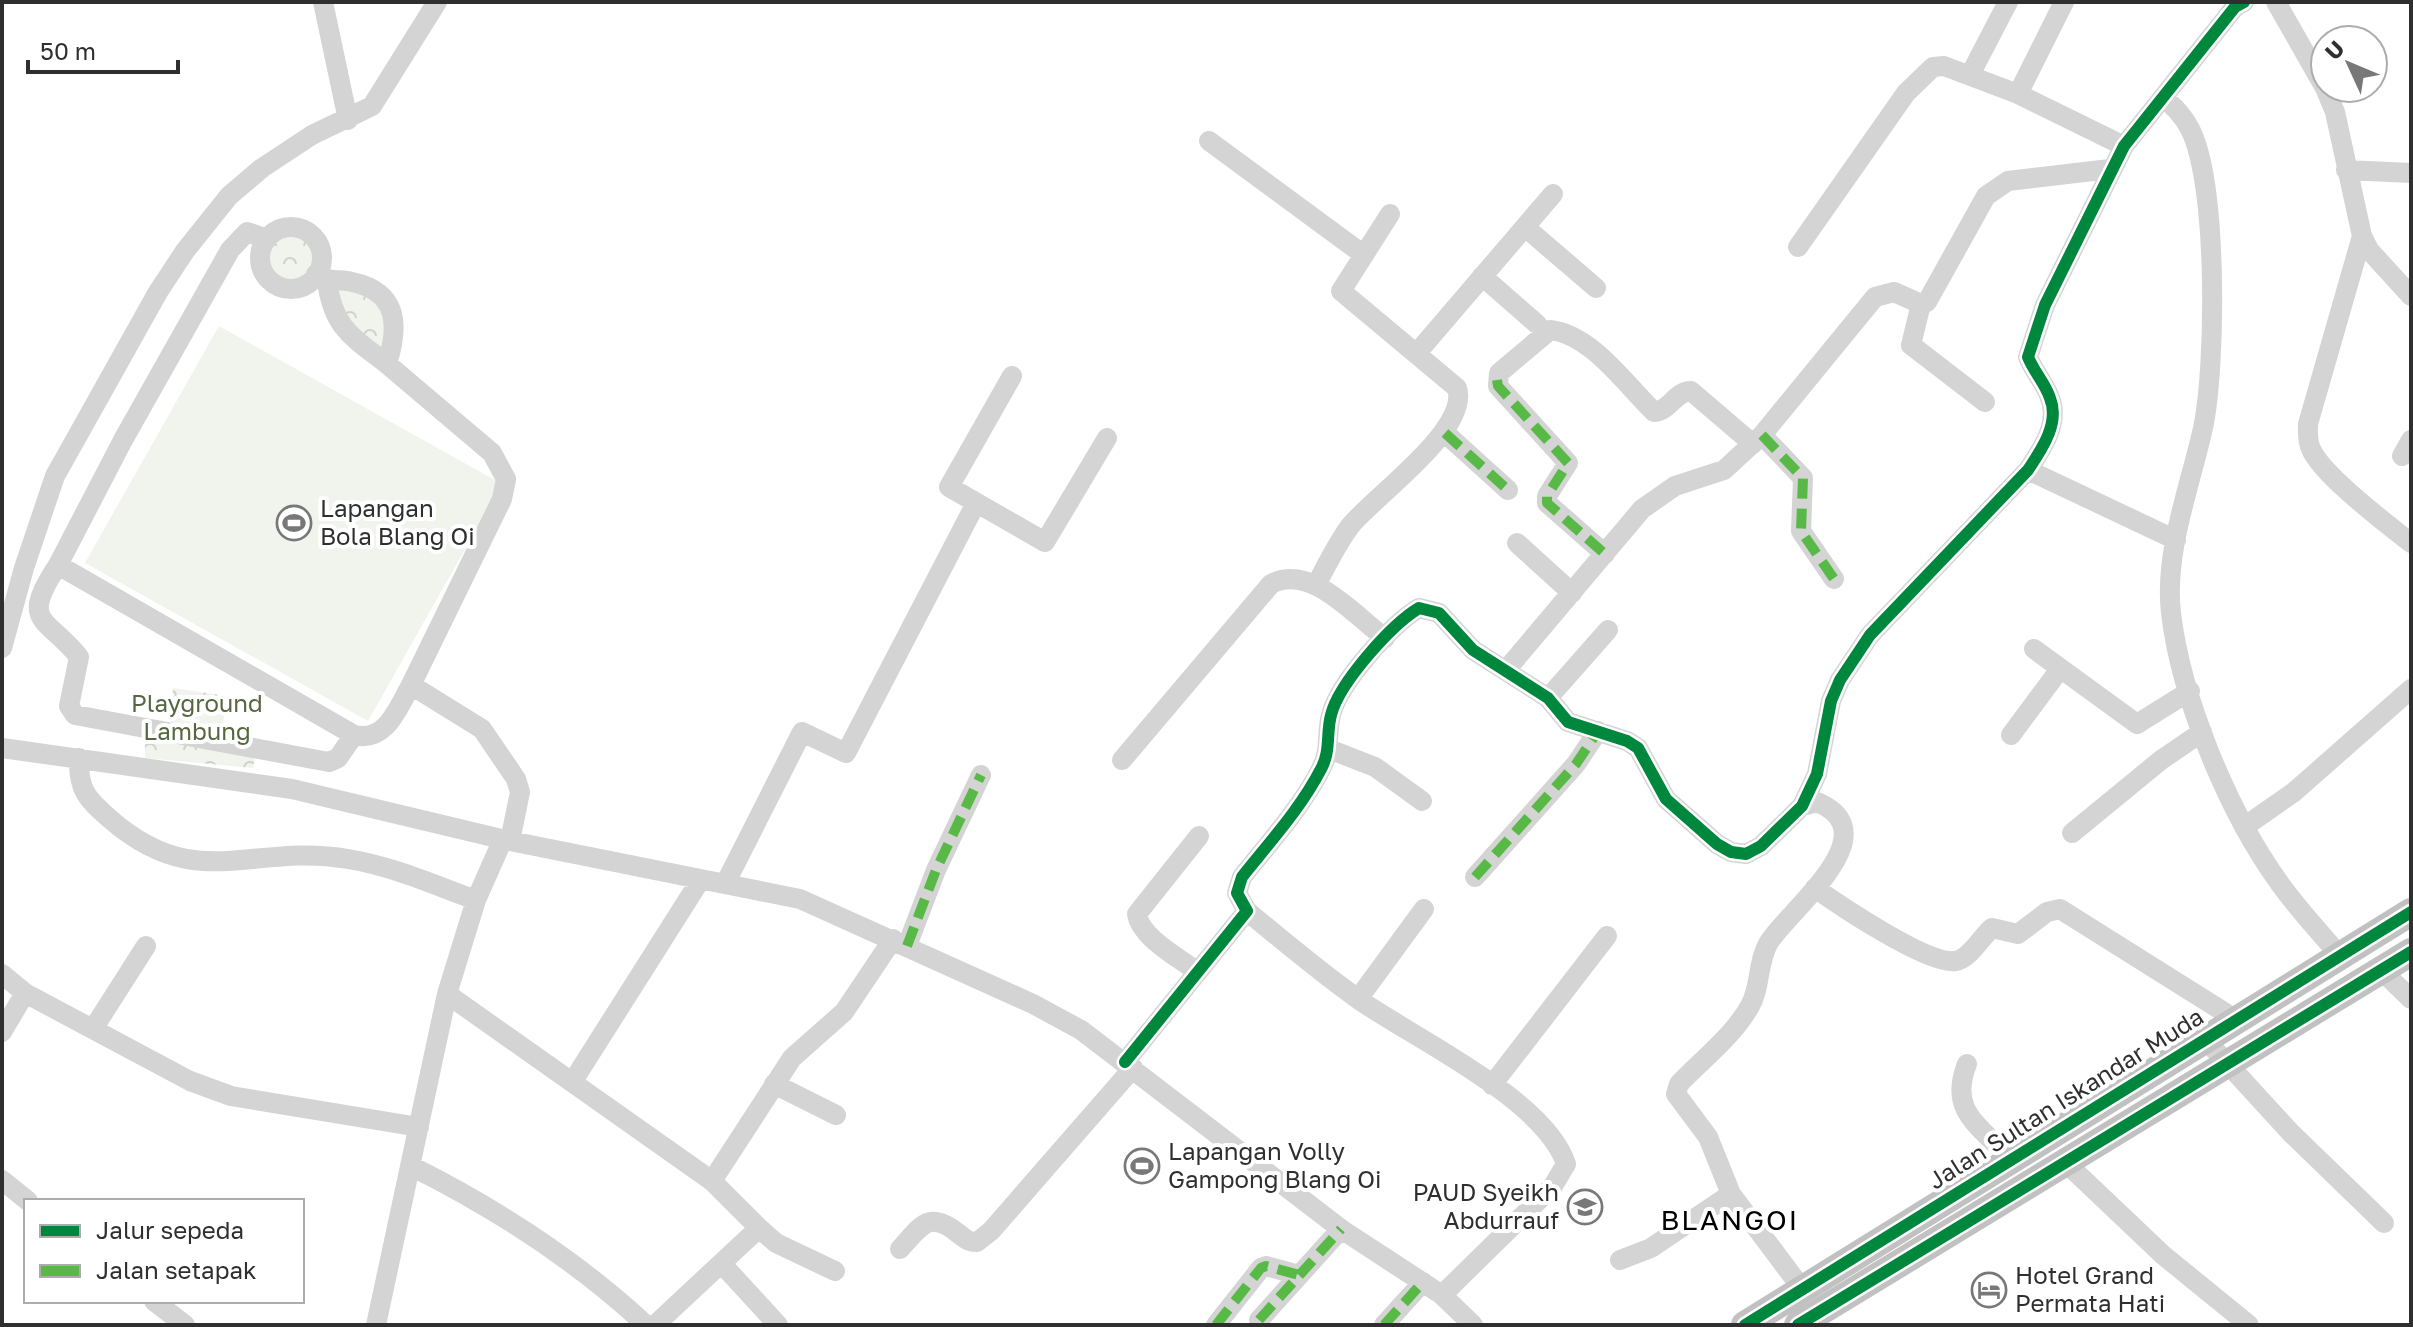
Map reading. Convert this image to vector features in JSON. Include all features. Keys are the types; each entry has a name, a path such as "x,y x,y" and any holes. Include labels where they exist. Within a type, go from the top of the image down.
{"highway":[{"name":"Jalan Sultan Iskandar Muda","path":"1745,1325 2411,912"},
{"path":"1798,1325 2411,952"}],"street":[{"path":"323,2 348,120"},
{"path":"2,648 24,568 55,476 158,292 208,219 229,196 283,153 372,106 385,90 437,2"},
{"path":"1970,75 2008,2"},
{"path":"2018,94 2064,2"},
{"path":"1442,1295 1553,1186 1566,1164 1545,1127 1492,1085 1358,999 1247,911 1237,893 1242,877 1315,780 1329,749 1331,715 1345,686 1385,638 1413,612 1425,607 1439,613 1483,659 1507,669 1548,698 1568,722 1638,748 1666,799 1731,852 1746,854 1761,846 1802,806 1817,774 1831,701 1854,656 1870,635 2028,470 2045,441 2054,412 2050,396 2028,357 2045,305 2124,146 2235,7 2244,2"},
{"path":"2276,2 2309,60"},
{"path":"1798,247 1916,82 1938,65 2018,94 2124,146"},
{"path":"2163,97 2181,113 2200,158 2206,194 2213,362 2203,427 2176,540 2171,610 2202,732 2244,827 2278,881 2339,955"},
{"path":"2332,104 2362,236 2369,250 2411,296"},
{"path":"1209,141 1364,255"},
{"path":"1985,402 1911,345 1921,304 1931,298 1986,196 1996,186 2008,181 2110,169"},
{"path":"2346,170 2411,173"},
{"path":"1416,354 1553,194"},
{"path":"1316,585 1348,529 1373,500 1445,433 1460,405 1457,388 1341,291 1390,214"},
{"path":"58,565 354,735 369,737 388,725 411,685 502,499 506,479 492,453 340,327 331,310 322,278 322,259 312,235 289,227 263,247"},
{"path":"1525,227 1596,288"},
{"path":"354,735 338,758 329,762 75,715 69,706 79,657 49,629 38,609 41,591 58,565 123,440 230,250 247,232 263,247 268,279 284,288 300,287 322,278 363,284 390,307 396,324 387,364"},
{"path":"2362,236 2308,424 2308,437 2310,448 2329,472 2411,543"},
{"path":"1482,276 1537,324"},
{"path":"1507,669 1642,509 1675,486 1724,470 1758,440 1875,297 1894,292 1921,304"},
{"path":"1605,554 1547,503 1547,496 1568,463 1498,386 1499,373 1550,330 1564,331 1584,344 1654,412 1663,410 1683,392 1691,391 1758,440 1803,478 1801,531 1834,579"},
{"path":"1012,376 949,487 1045,542 1107,438"},
{"path":"1445,433 1508,490"},
{"path":"2028,470 2176,540"},
{"path":"725,884 802,732 846,753 976,503"},
{"path":"1517,543 1572,593"},
{"path":"1122,760 1271,584 1292,577 1316,585 1385,638"},
{"path":"1548,698 1608,630"},
{"path":"2034,649 2137,724 2190,691"},
{"path":"2011,735 2060,669"},
{"path":"382,1323 447,994 476,900 507,840 520,792 516,779 482,729 411,685"},
{"path":"2244,827 2304,784 2411,689"},
{"path":"1475,877 1576,764 1598,731"},
{"path":"2072,833 2161,760 2202,732"},
{"path":"2,748 292,789 507,840 800,899 1033,1004 1081,1030 1341,1229 1442,1295 1473,1325"},
{"path":"1329,749 1375,767 1422,801"},
{"path":"79,758 78,782 93,803 149,847 175,859 206,863 303,856 348,859 476,900"},
{"path":"712,1181 792,1058 844,1012 900,942 981,775"},
{"path":"1802,806 1817,802 1835,814 1844,836 1839,858 1766,948 1754,995 1744,1015 1676,1089 1678,1100 1708,1137 1731,1194 1803,1290"},
{"path":"1196,971 1146,931 1137,914 1199,836"},
{"path":"573,1081 701,879"},
{"path":"1815,888 1879,932 1950,961 1965,956 1992,928 2018,934 2047,912 2060,909 2235,1019"},
{"path":"1358,999 1424,909"},
{"path":"900,1249 923,1225 934,1220 945,1222 969,1242 977,1242 991,1231 1129,1065 1196,971 1247,911"},
{"path":"1492,1085 1607,936"},
{"path":"93,1029 146,946"},
{"path":"2381,970 2411,999"},
{"path":"2,974 25,993 190,1081 231,1096 419,1127"},
{"path":"2,1032 25,993"},
{"path":"447,994 712,1181 776,1243 835,1271"},
{"path":"2204,1038 2225,1064 2384,1223"},
{"path":"1967,1064 1959,1088 1959,1099 1972,1119 2010,1159"},
{"path":"774,1084 836,1115"},
{"path":"2065,1162 2163,1255 2249,1325"},
{"path":"411,1166 476,1199 621,1302 646,1325"},
{"path":"2,1180 26,1199"},
{"path":"1620,1260 1651,1248 1731,1194"},
{"path":"669,1320 759,1228"},
{"path":"1259,1320 1341,1229"},
{"path":"722,1264 778,1325"},
{"path":"1216,1325 1238,1293 1261,1268 1266,1266 1299,1275"},
{"path":"1384,1325 1423,1282"},
{"path":"157,1303 185,1325"}],"green space":[{"path":"300,232 316,247 314,270 295,283 274,276 265,255 277,235"},
{"path":"333,284 387,304 387,361 341,324"},
{"name":"Lapangan Bola Blang Oi","path":"219,326 502,484 368,721 85,563"},
{"name":"Playground Lambung","path":"173,688 227,696 221,739 257,745 253,768 145,758 145,737 170,735"}],"marked path":[{"path":"1497,380 1498,386 1568,463 1547,496 1547,503 1605,554"},
{"path":"1445,433 1508,490"},
{"path":"1762,435 1803,478 1801,531 1834,579"},
{"path":"1475,877 1576,764 1598,731"},
{"path":"907,946 936,870 981,775"},
{"path":"1259,1320 1341,1229"},
{"path":"1216,1325 1261,1268 1266,1266 1299,1275"},
{"path":"1384,1325 1423,1282"}],"cycle path":[{"path":"1125,1062 1247,911 1237,893 1242,877 1294,811 1321,769 1326,756 1331,715 1344,687 1381,641 1419,608 1439,613 1473,650 1548,698 1568,722 1627,741 1638,748 1666,799 1717,844 1731,852 1746,854 1761,846 1802,806 1817,774 1831,701 1840,680 1870,635 2028,470 2039,453 2051,426 2052,407 2048,393 2028,357 2045,305 2124,146 2235,7 2244,2"},
{"path":"1745,1325 2411,912"},
{"path":"1798,1325 2411,952"}],"place":[{"name":"Lapangan Bola Blang Oi","path":"294,523"},
{"name":"Lapangan Volly Gampong Blang Oi","path":"1142,1166"},
{"name":"PAUD Syeikh Abdurrauf","path":"1585,1207"},
{"name":"Hotel Grand Permata Hati","path":"1989,1290"}],"district":[{"name":"BLANGOI","path":"1730,1220"}]}
